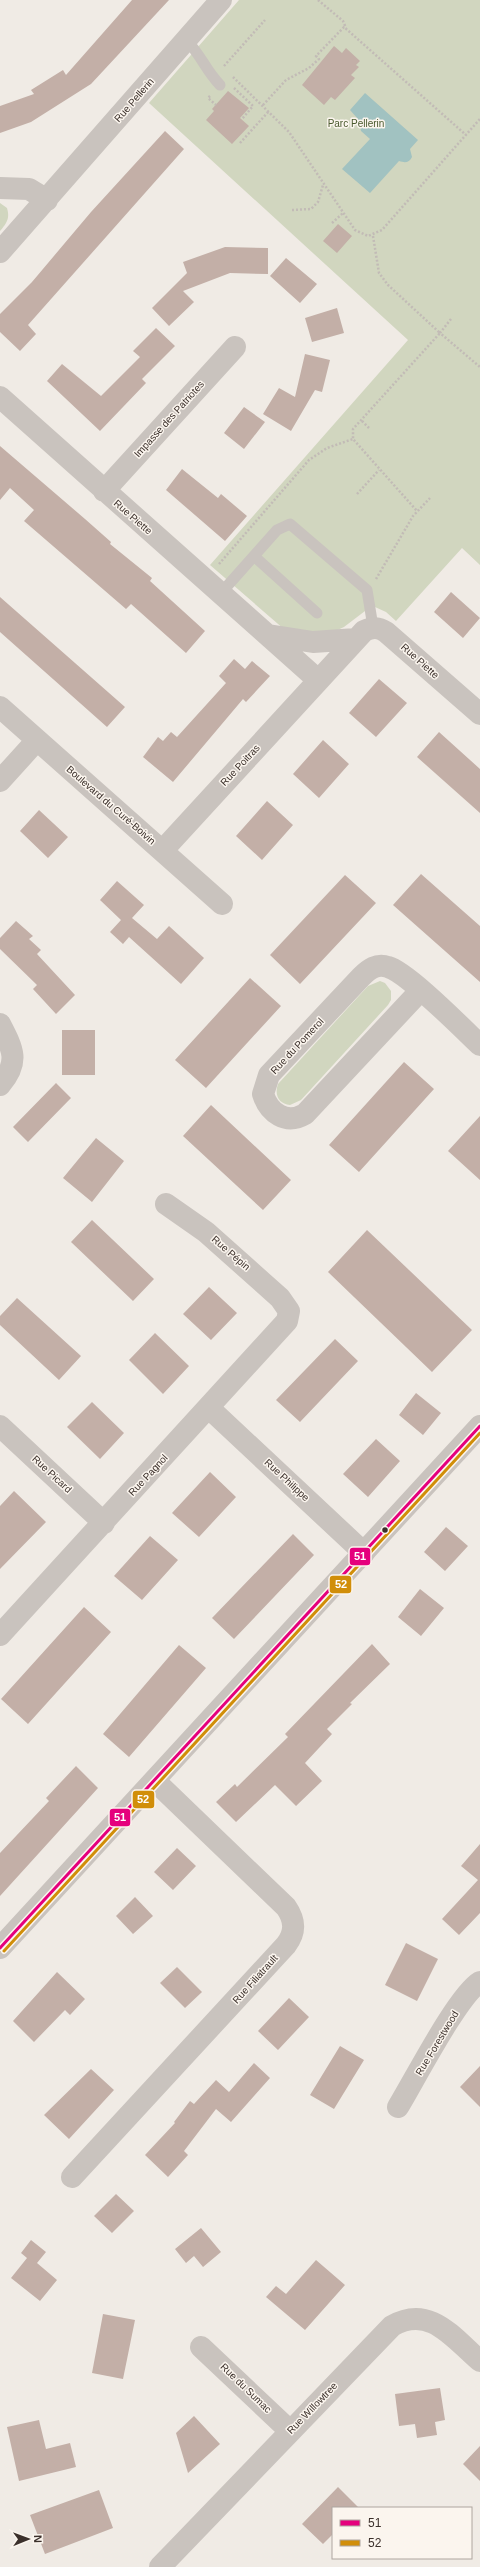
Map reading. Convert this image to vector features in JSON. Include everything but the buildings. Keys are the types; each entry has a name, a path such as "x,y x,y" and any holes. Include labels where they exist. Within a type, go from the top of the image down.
{"street":[{"name":"Rue Pellerin","path":"0,252 221,0"},
{"path":"0,188 29,189 47,200"},
{"name":"Impasse des Patriotes","path":"104,491 235,347"},
{"name":"Rue Piette","path":"0,398 318,680"},
{"name":"Rue Piette","path":"365,633 386,632 480,714"},
{"path":"267,635 313,642 365,633"},
{"path":"318,680 365,633"},
{"name":"Rue Poitras","path":"163,850 318,680"},
{"name":"Boulevard du Curé-Boivin","path":"0,707 163,850 222,904"},
{"path":"0,781 37,740"},
{"name":"Rue du Pomerol","path":"420,990 305,1114 299,1118 286,1119 269,1107 263,1094 268,1075 369,970 375,966 389,967 420,990 480,1045"},
{"path":"0,1024 11,1049 13,1062 11,1072 0,1085"},
{"name":"Rue Pépin","path":"166,1204 202,1228 244,1264 284,1302 289,1311"},
{"name":"Rue Pagnol","path":"0,1635 283,1327 289,1311"},
{"name":"Rue Philippe","path":"209,1408 364,1553"},
{"name":"Rue Picard","path":"0,1426 104,1522"},
{"path":"0,1948 156,1781 480,1426"},
{"name":"Rue Filiatrault","path":"72,2177 281,1951 293,1934 293,1920 286,1907 156,1781"},
{"name":"Rue Forestwood","path":"398,2107 458,2008 472,1988 480,1982"},
{"name":"Rue Willowtree","path":"160,2567 392,2326 406,2319 422,2318 430,2320 480,2361"},
{"name":"Rue du Sumac","path":"201,2347 290,2431"}],"lane":[{"path":"186,40 196,49 210,74 225,85"},
{"path":"221,593 282,526 294,525 368,590 365,633"},
{"path":"254,556 317,613"}],"path":[{"path":"318,0 342,21 346,28 466,135"},
{"path":"218,65 223,69 265,20"},
{"path":"263,105 286,80 309,68 320,59 316,56 342,28 346,28"},
{"path":"229,73 289,132 323,185 358,233 372,236 382,230 480,118"},
{"path":"225,85 253,106 242,119"},
{"path":"210,100 216,105"},
{"path":"240,143 269,111"},
{"path":"313,179 317,176"},
{"path":"292,210 311,209 318,202 323,185"},
{"path":"332,223 343,213"},
{"path":"372,236 379,273 388,285 440,333 480,367"},
{"path":"417,511 379,470 353,438 353,429 362,421 451,319"},
{"path":"362,421 368,428"},
{"path":"215,569 309,460 327,448 353,438"},
{"path":"356,494 379,470"},
{"path":"373,582 417,511 430,498"}],"green space":[{"name":"Parc Pellerin","path":"239,0 480,0 480,565 462,548 396,621 386,612 375,607 365,611 344,627 331,633 285,630 210,565 408,340 149,103"},
{"path":"0,203 7,208 8,218 0,231"},
{"path":"380,981 385,983 391,991 391,1000 388,1005 301,1100 290,1105 280,1101 277,1095 278,1084 368,986"}],"water":[{"path":"365,93 418,140 410,149 412,157 410,160 405,162 399,161 370,193 342,169 370,139 361,131 358,119 350,110"}],"transit line":[{"name":"51","path":"0,1948 480,1426"},
{"name":"52","path":"4,1951 480,1433"}]}
